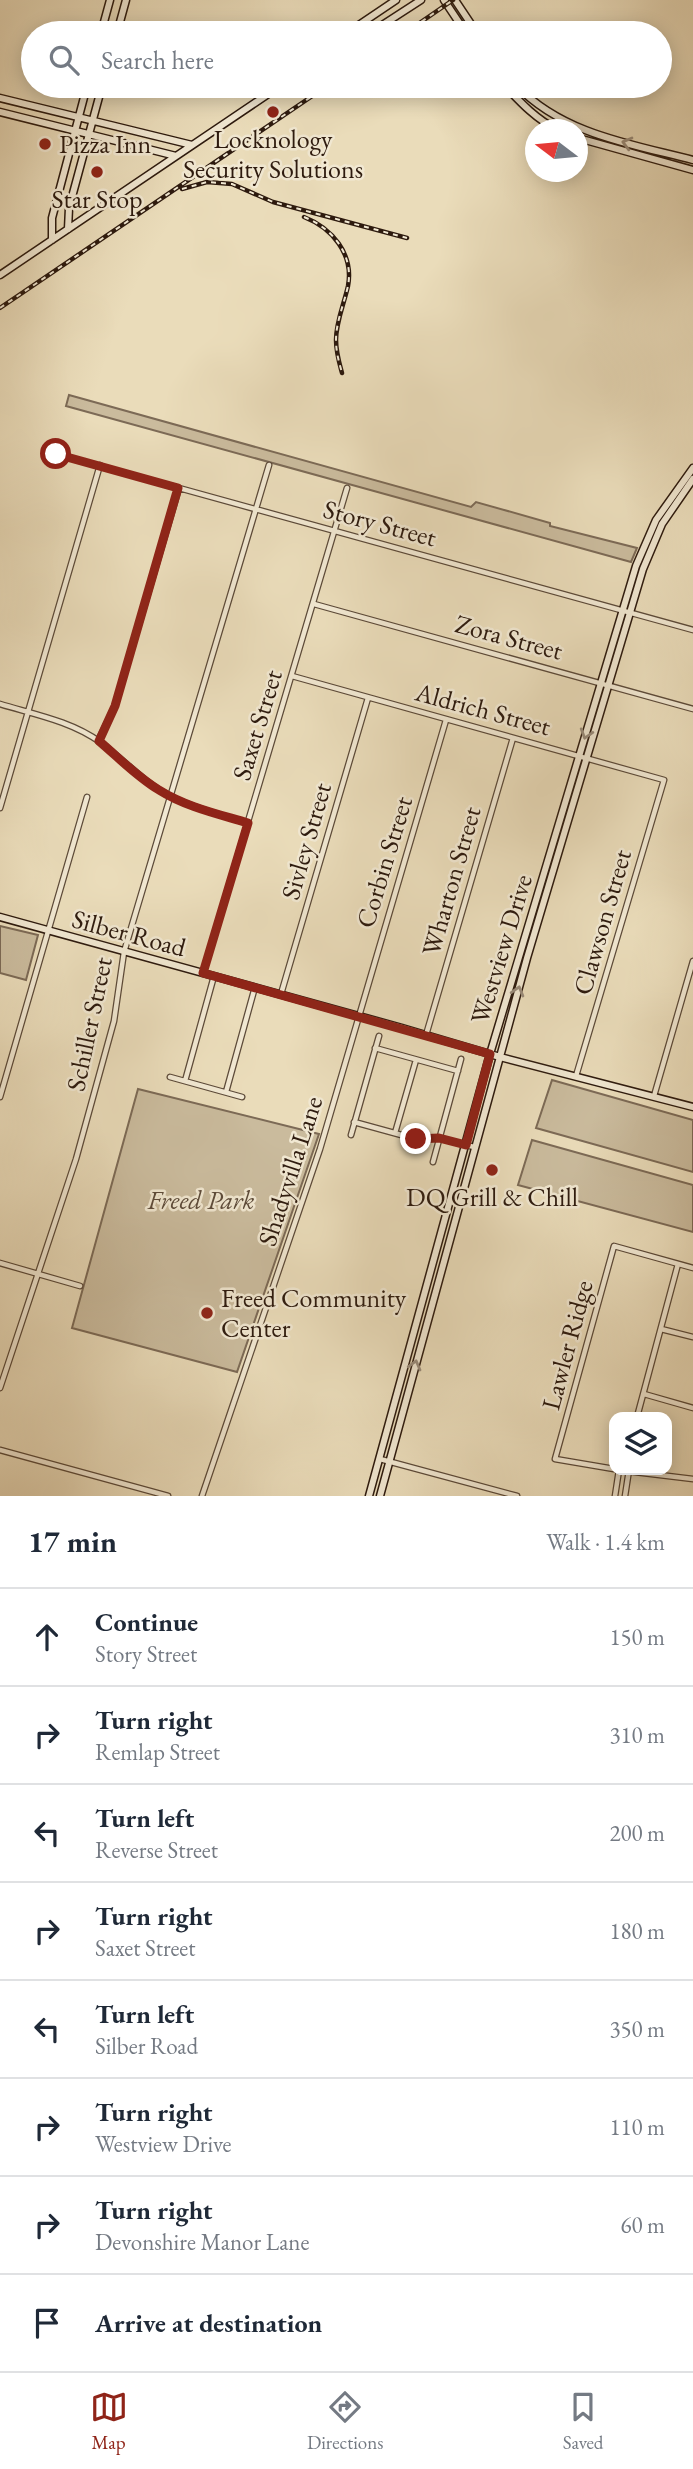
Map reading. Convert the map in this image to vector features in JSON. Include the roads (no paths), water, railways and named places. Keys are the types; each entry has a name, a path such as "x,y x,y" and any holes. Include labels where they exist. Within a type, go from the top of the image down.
{"main road":[{"path":"104,21 110,0"},
{"path":"120,21 126,0"},
{"path":"365,21 396,0"},
{"path":"389,21 421,0"},
{"path":"444,0 458,21"},
{"path":"455,0 469,21"},
{"path":"0,98 192,145"},
{"path":"52,240 52,218 84,98"},
{"path":"68,229 69,208 99,98"},
{"path":"0,275 262,98"},
{"path":"516,98 540,119"},
{"path":"531,98 542,108 579,129 693,160"},
{"path":"0,112 176,156"},
{"path":"588,141 693,170"},
{"path":"62,181 76,182"},
{"name":"Westview Drive","path":"380,1496 490,1054 622,611 636,566 656,520 693,468"},
{"name":"Westview Drive","path":"369,1496 643,569 658,532 693,479"},
{"path":"549,857 557,860"},
{"name":"Silber Road","path":"0,917 500,1057 693,1107"},
{"path":"519,955 527,958"}],"street":[{"name":"Story Street","path":"56,454 693,630"},
{"path":"0,807 100,465"},
{"name":"Schiller Street","path":"0,1388 76,1159 114,1021 124,952 269,465"},
{"path":"99,741 115,706 178,488"},
{"name":"Saxet Street","path":"203,973 347,488"},
{"name":"Zora Street","path":"314,604 693,709"},
{"name":"Aldrich Street","path":"292,676 664,779"},
{"name":"Sivley Street","path":"281,994 368,698"},
{"path":"0,704 61,721 99,741 141,778 170,797 248,823"},
{"name":"Corbin Street","path":"358,1016 446,720"},
{"name":"Wharton Street","path":"426,1035 513,738"},
{"name":"Clawson Street","path":"576,1076 664,779"},
{"path":"0,1097 87,797"},
{"path":"654,1096 693,961"},
{"path":"185,1081 214,976"},
{"path":"226,1092 255,988"},
{"name":"Shadyvilla Lane","path":"202,1496 320,1149 358,1016"},
{"path":"351,1135 379,1036"},
{"path":"375,1048 458,1071"},
{"path":"433,1162 461,1059"},
{"path":"395,1133 416,1060"},
{"path":"170,1077 242,1097"},
{"path":"354,1122 416,1139 439,1138 474,1147"},
{"name":"Lawler Ridge","path":"609,1469 555,1459 614,1246 678,1265"},
{"path":"0,1263 80,1286"},
{"path":"639,1412 678,1265 693,1268"},
{"path":"661,1329 693,1337"},
{"path":"644,1394 693,1408"},
{"path":"0,1450 168,1496"},
{"path":"380,1459 517,1496"},
{"path":"615,1496 617,1475"},
{"path":"625,1496 628,1475"},
{"path":"665,1475 693,1479"}],"railway":[{"path":"422,21 453,0"},
{"path":"0,308 309,98"},
{"path":"182,189 207,182 232,184 273,202 407,238"},
{"path":"304,217 332,235 348,263 348,286 336,333 342,373"}],"place":[{"name":"Locknology Security Solutions","path":"273,112"},
{"name":"Pizza Inn","path":"45,144"},
{"name":"Star Stop","path":"97,172"},
{"name":"DQ Grill & Chill","path":"492,1170"},
{"name":"Freed Community Center","path":"207,1313"}],"park label":[{"name":"Freed Park","path":"201,1200"}]}
